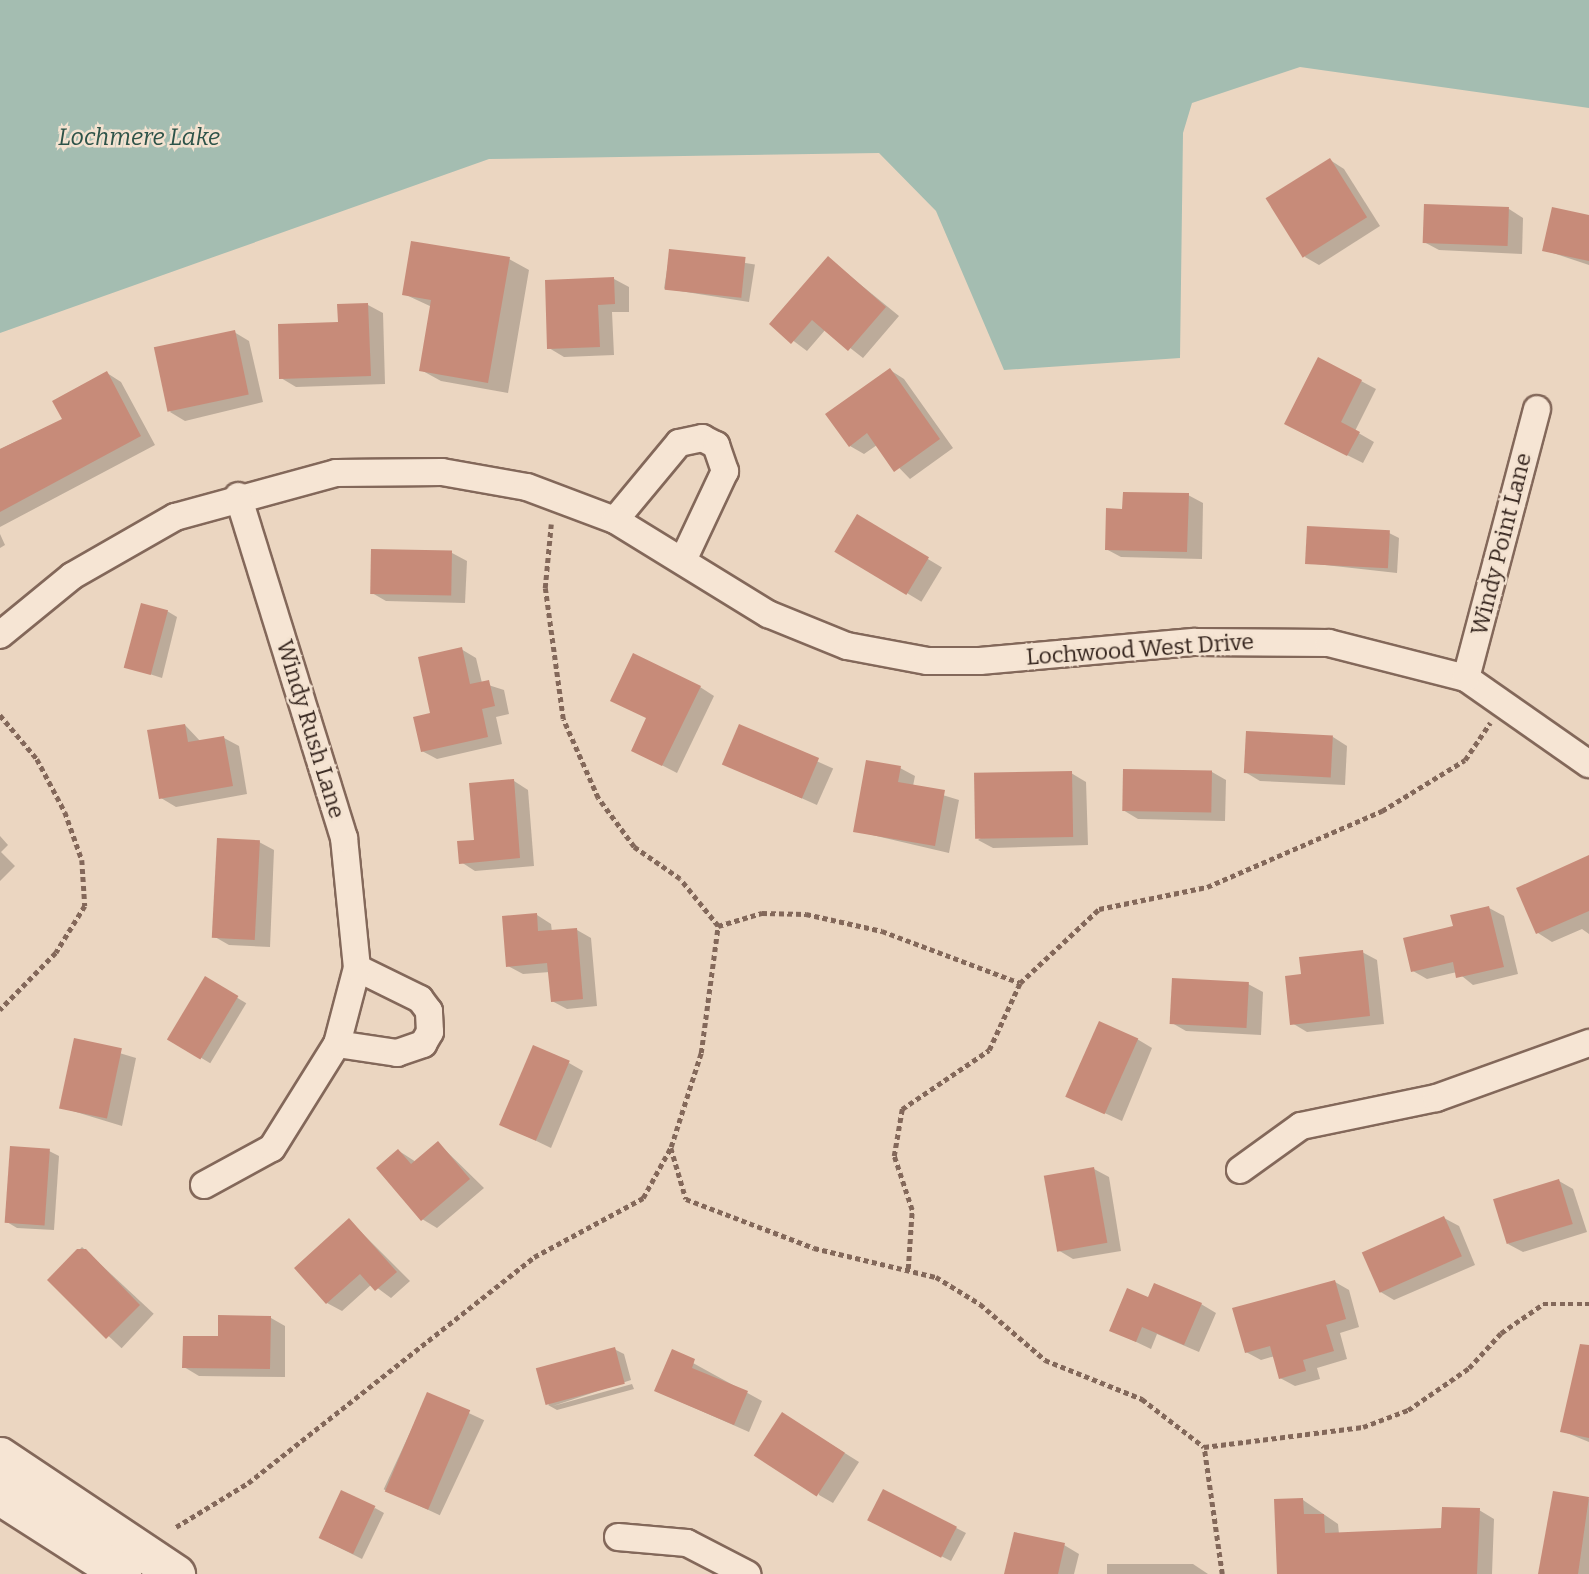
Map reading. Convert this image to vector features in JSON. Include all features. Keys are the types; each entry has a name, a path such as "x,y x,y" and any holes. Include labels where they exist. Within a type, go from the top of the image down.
{"street":[{"name":"Windy Point Lane","path":"1466,678 1537,409"},
{"path":"615,520 679,443 702,438 716,445 725,471 684,558"},
{"name":"Lochwood West Drive","path":"0,635 39,600 136,535 238,496 336,473 391,470 499,480 555,495 615,520 684,558 768,614 809,632 926,661 1295,640 1390,655 1466,678 1503,701 1589,764"},
{"name":"Windy Rush Lane","path":"204,1185 272,1148 337,1044 357,968 344,838 238,496"},
{"path":"337,1044 397,1053 423,1045 430,1032 429,1011 420,999 357,968"},
{"path":"1240,1170 1301,1126 1436,1098 1589,1042"},
{"path":"0,1456 176,1574"},
{"path":"0,1496 122,1574"},
{"path":"618,1537 687,1543 747,1574"}],"path":[{"path":"176,1527 248,1483 534,1257 643,1198 671,1147 701,1053 718,926 680,880 634,846 598,798 563,719 545,588 555,495"},
{"path":"908,1269 912,1210 894,1156 902,1109 989,1051 1020,984 1099,909 1207,887 1382,811 1465,760 1503,701"},
{"path":"0,715 37,759 65,812 82,860 85,906 55,953 0,1010"},
{"path":"718,926 762,913 806,914 882,931 1020,984"},
{"path":"671,1147 686,1199 814,1248 908,1269 961,1289 1045,1360 1142,1399 1204,1447 1222,1574"},
{"path":"1204,1447 1374,1423 1408,1410 1469,1368 1501,1334 1543,1304 1589,1304"}],"water":[{"name":"Lochmere Lake","path":"0,0 1589,0 1589,108 1300,67 1192,103 1183,133 1180,358 1004,370 936,211 879,153 489,159 0,333"}],"building":[{"path":"1330,158 1367,217 1303,258 1266,198"},
{"path":"1424,204 1509,207 1508,246 1423,243"},
{"path":"1552,207 1589,215 1589,261 1542,251"},
{"path":"411,241 510,257 488,383 419,371 431,300 402,295"},
{"path":"669,249 746,257 741,298 665,290"},
{"path":"828,256 886,307 848,351 812,320 791,344 769,324"},
{"path":"614,277 615,304 598,305 600,347 547,349 545,280"},
{"path":"368,303 371,376 279,379 278,324 338,322 337,304"},
{"path":"235,330 249,395 168,412 154,347"},
{"path":"1318,357 1362,380 1341,422 1360,432 1347,456 1284,424"},
{"path":"890,368 940,439 894,472 867,433 849,447 825,414"},
{"path":"107,371 141,436 0,512 0,449 62,419 52,401"},
{"path":"1123,492 1189,493 1187,552 1105,550 1106,508 1122,509"},
{"path":"857,514 929,557 906,595 834,552"},
{"path":"1307,526 1390,530 1388,568 1305,564"},
{"path":"371,549 452,550 451,595 370,594"},
{"path":"141,603 168,610 151,675 124,668"},
{"path":"462,647 470,684 489,680 495,706 482,709 488,737 421,752 413,717 430,713 418,657"},
{"path":"633,653 701,686 662,766 631,751 646,718 610,701"},
{"path":"185,724 188,742 224,736 233,786 159,799 147,730"},
{"path":"739,724 819,758 802,798 722,765"},
{"path":"1246,731 1333,736 1331,777 1244,773"},
{"path":"866,760 901,766 898,782 945,790 935,846 853,832"},
{"path":"1123,769 1212,771 1211,813 1122,811"},
{"path":"1072,771 1073,837 975,839 974,773"},
{"path":"514,779 520,858 459,864 457,841 474,840 469,783"},
{"path":"217,838 260,840 255,940 212,938"},
{"path":"1589,855 1589,911 1536,934 1516,888"},
{"path":"1489,906 1504,967 1456,978 1453,962 1411,972 1403,938 1453,926 1450,915"},
{"path":"537,913 538,931 577,928 583,999 551,1002 547,963 506,967 502,916"},
{"path":"1363,950 1370,1016 1290,1025 1285,976 1301,974 1299,957"},
{"path":"205,976 238,996 200,1060 167,1039"},
{"path":"1172,978 1249,982 1246,1028 1170,1024"},
{"path":"1099,1021 1138,1038 1105,1114 1065,1097"},
{"path":"74,1038 122,1048 107,1119 59,1108"},
{"path":"533,1045 570,1061 536,1141 499,1125"},
{"path":"438,1141 470,1179 421,1221 376,1168 398,1149 411,1164"},
{"path":"10,1146 50,1149 45,1226 5,1223"},
{"path":"1094,1167 1107,1243 1057,1252 1044,1176"},
{"path":"1559,1179 1573,1224 1507,1244 1493,1199"},
{"path":"1444,1216 1462,1256 1380,1293 1362,1253"},
{"path":"349,1218 397,1272 375,1291 360,1274 326,1304 294,1268"},
{"path":"77,1249 86,1249 140,1305 106,1339 47,1280"},
{"path":"1335,1280 1346,1319 1326,1325 1334,1351 1303,1360 1306,1371 1279,1379 1270,1346 1245,1353 1232,1308"},
{"path":"1154,1283 1202,1303 1184,1345 1142,1327 1136,1342 1109,1331 1127,1288 1148,1297"},
{"path":"218,1315 271,1316 270,1369 182,1368 183,1336 218,1336"},
{"path":"1580,1344 1589,1345 1589,1438 1560,1432"},
{"path":"615,1347 625,1384 546,1405 536,1368"},
{"path":"672,1349 695,1359 692,1368 748,1391 734,1425 654,1391"},
{"path":"427,1392 470,1410 428,1510 385,1491"},
{"path":"782,1412 845,1453 817,1496 754,1456"},
{"path":"883,1489 957,1527 941,1558 867,1520"},
{"path":"341,1490 375,1506 353,1554 319,1538"},
{"path":"1553,1491 1589,1497 1578,1574 1538,1574"},
{"path":"1303,1498 1304,1514 1324,1514 1325,1533 1441,1528 1442,1507 1480,1508 1477,1574 1277,1574 1274,1499"},
{"path":"1014,1532 1065,1543 1058,1574 1004,1574"}]}
